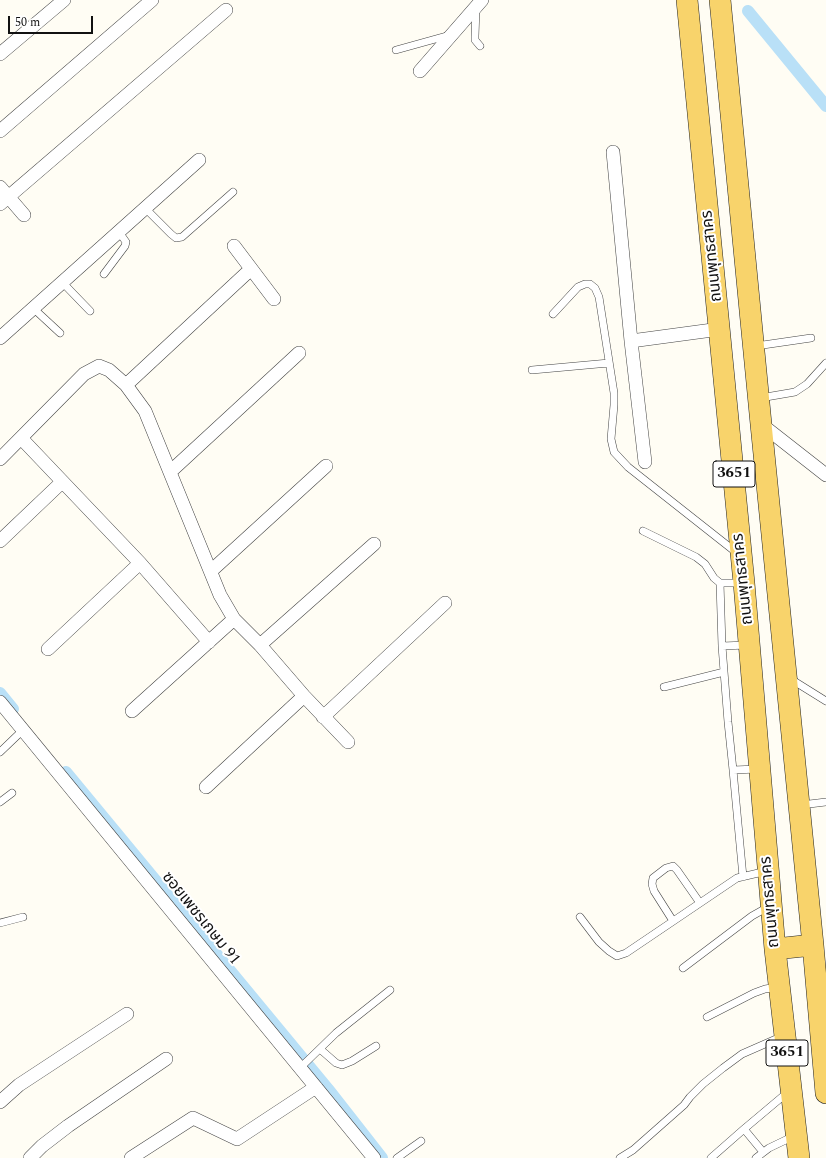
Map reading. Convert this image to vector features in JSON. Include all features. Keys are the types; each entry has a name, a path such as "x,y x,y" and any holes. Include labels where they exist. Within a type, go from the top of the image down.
{"main road":[{"name":"ถนนพุทธสาคร","path":"687,0 742,557 775,949 799,1158"},
{"name":"ถนนพุทธสาคร","path":"720,0 754,346 760,424 825,1068 826,1093"},
{"path":"775,949 813,945"}],"street":[{"path":"0,54 64,0"},
{"path":"0,131 152,0"},
{"path":"420,71 479,3"},
{"path":"24,215 3,196 226,10"},
{"path":"613,152 630,340 645,462"},
{"path":"1,333 33,308 199,160"},
{"path":"234,246 274,298"},
{"path":"126,385 251,269"},
{"path":"630,340 720,330"},
{"path":"170,472 299,353"},
{"path":"0,459 84,374 99,366 109,370 126,385 145,411 220,595 234,618 260,645 324,718 348,742"},
{"path":"760,424 826,475"},
{"path":"21,438 140,563 209,642"},
{"path":"211,570 326,466"},
{"path":"0,541 62,482"},
{"path":"260,645 374,544"},
{"path":"48,649 140,563"},
{"path":"324,718 445,603"},
{"path":"132,711 234,618"},
{"path":"206,787 304,696"},
{"name":"ซอยเพชรเกษม 91","path":"0,702 304,1065 316,1088 370,1157"},
{"path":"0,1102 19,1085 127,1014"},
{"path":"30,1158 42,1146 68,1126 166,1059"},
{"path":"131,1158 193,1118 237,1139 316,1088"}],"lane":[{"path":"479,3 475,40 480,46"},
{"path":"396,50 452,34"},
{"path":"145,208 176,238 182,237 233,192"},
{"path":"104,274 125,246 126,242 118,232"},
{"path":"62,282 90,310"},
{"path":"553,314 578,287 590,284 595,288 599,297 614,405 611,439 614,452 628,467 742,557"},
{"path":"33,308 60,333"},
{"path":"754,346 811,338"},
{"path":"532,370 609,363"},
{"path":"758,398 795,392 807,384 826,363"},
{"path":"643,531 696,558 705,564 714,578 720,582 744,583"},
{"path":"720,582 724,672 743,877"},
{"path":"722,646 750,644"},
{"path":"664,687 724,672"},
{"path":"786,676 826,701"},
{"path":"0,752 23,730"},
{"path":"733,770 760,769"},
{"path":"0,802 12,793"},
{"path":"799,805 826,802"},
{"path":"673,921 654,891 652,884 653,878 666,868 673,866 677,870 700,903"},
{"path":"580,917 599,942 617,956 626,953 737,878 768,871"},
{"path":"683,968 752,916 771,905"},
{"path":"0,923 23,917"},
{"path":"707,1017 754,993 765,989 779,987"},
{"path":"304,1065 336,1033 390,990"},
{"path":"620,1158 633,1150 722,1068 742,1054 785,1035"},
{"path":"318,1051 336,1063 342,1065 352,1061 376,1046"},
{"path":"711,1158 791,1089"},
{"path":"744,1129 763,1152"},
{"path":"756,1158 779,1142 797,1134"},
{"path":"398,1158 421,1141"}],"waterway":[{"path":"748,11 826,106"},
{"path":"0,693 13,709"},
{"path":"66,772 328,1089 382,1158"}]}
